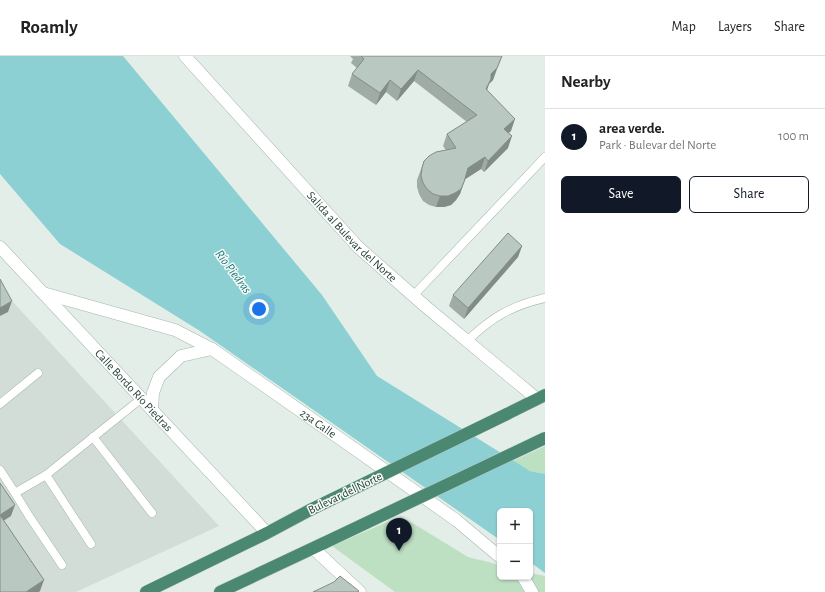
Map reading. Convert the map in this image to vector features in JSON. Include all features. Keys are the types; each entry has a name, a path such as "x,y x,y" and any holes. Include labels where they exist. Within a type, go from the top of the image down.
{"highway":[{"name":"Bulevar del Norte","path":"146,592 541,397"},
{"path":"220,592 545,438"}],"street":[{"name":"Salida al Bulevar del Norte","path":"185,56 358,247 467,341 541,397"},
{"name":"Calle Bordo Río Piedras","path":"0,247 267,533"},
{"name":"23a Calle","path":"44,294 175,330 212,349 456,520 497,554"},
{"path":"152,410 153,393 159,377 181,356 212,349"},
{"path":"319,546 360,592"},
{"path":"525,580 532,592"}],"lane":[{"path":"413,296 545,157"},
{"path":"467,341 483,326 499,315 525,302 545,298"},
{"path":"0,404 38,373"},
{"path":"15,493 46,475 142,398"},
{"path":"93,438 152,513"},
{"path":"0,470 62,565"},
{"path":"46,475 91,544"}],"shaded area":[{"path":"0,288 219,526 76,592 0,592"}],"green space":[{"path":"545,446 545,474 530,471 513,461"},
{"path":"401,516 468,557 497,564 497,580 533,580 533,574 545,576 545,592 395,592 332,546"}],"water":[{"name":"Río Piedras","path":"0,56 123,56 322,295 377,376 530,471 545,474 545,573 533,564 533,508 497,508 497,538 200,331 60,244 0,174"}],"building":[{"path":"361,56 502,56 497,68 491,74 491,79 486,89 515,119 504,129 512,136 488,161 485,157 468,168 461,189 448,196 433,194 423,183 421,176 424,161 436,152 456,148 447,134 477,115 418,70 401,89 390,80 380,93 352,74 364,59"},
{"path":"508,233 522,246 468,308 453,295"},
{"path":"0,279 12,301 0,308"},
{"path":"0,483 15,505 0,515"},
{"path":"0,515 44,580 26,592 0,592"},
{"path":"340,576 359,591 313,592 334,582"}],"place":[{"name":"area verde.","path":"399,551"}]}
